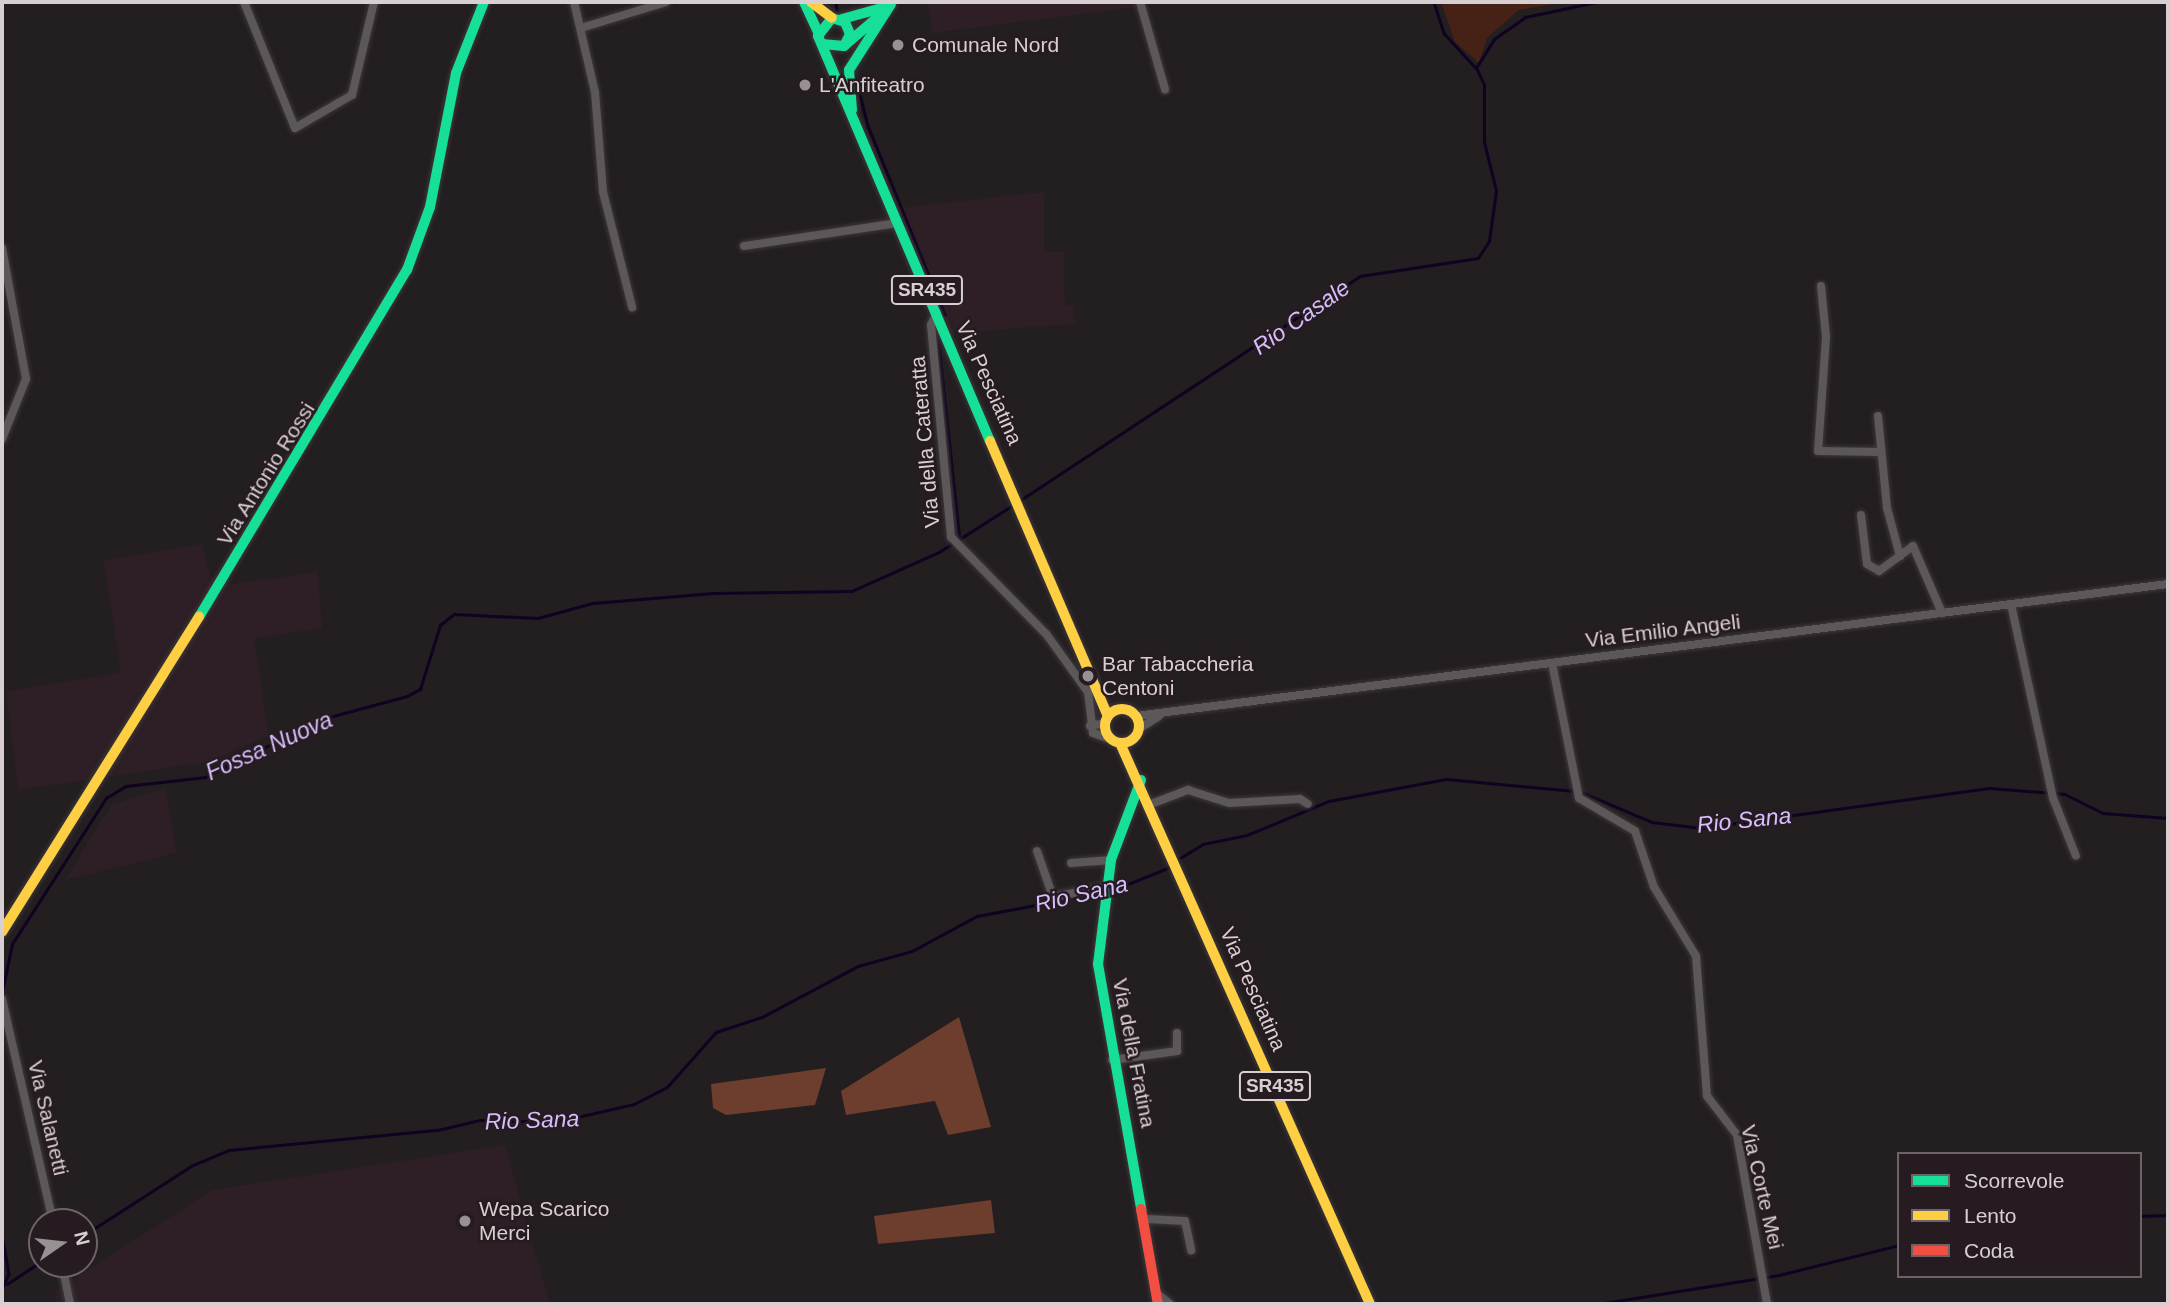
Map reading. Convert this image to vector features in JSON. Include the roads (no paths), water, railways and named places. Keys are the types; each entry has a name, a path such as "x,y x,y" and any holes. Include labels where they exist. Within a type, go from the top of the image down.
{"main road":[{"name":"Via Antonio Rossi","path":"2,932 304,450 407,270 430,207 456,73 484,2"},
{"name":"Via Pesciatina","path":"804,2 897,223 1103,694 1107,719 1116,742 1135,767 1141,780 1370,1304"},
{"path":"811,2 850,30 844,46 839,88"},
{"path":"818,32 837,19 892,3"},
{"path":"822,44 844,46 892,3"},
{"path":"857,129 847,79 892,3"},
{"name":"Via Pesciatina","path":"1103,694 1119,709 1136,716 1135,767"},
{"path":"1107,719 1119,709"},
{"path":"1116,742 1137,733"},
{"name":"Via della Fratina","path":"1141,780 1111,860 1104,892 1098,964 1112,1060 1147,1219 1158,1300"}],"street":[{"path":"244,2 295,128 352,95 374,2"},
{"path":"574,2 595,92 603,192 632,307"},
{"path":"581,27 666,2"},
{"path":"1140,2 1165,89"},
{"path":"744,246 897,223"},
{"path":"2,248 26,366 24,386 2,439"},
{"path":"1821,286 1826,337 1818,451 1881,452"},
{"name":"Via della Cateratta","path":"937,313 931,325 951,537 956,546 1047,635 1088,692 1090,726"},
{"path":"1878,416 1881,452 1900,556"},
{"path":"1861,515 1874,571 1913,545 1919,552 1942,613"},
{"name":"Via Emilio Angeli","path":"1136,716 1161,715 2168,584"},
{"path":"2011,604 2052,794 2076,856"},
{"name":"Via Corte Mei","path":"1552,663 1578,794 1635,831 1654,887 1696,956 1707,1096 1734,1125 1764,1272 1767,1304"},
{"name":"Via Emilio Angeli","path":"1137,733 1161,715"},
{"path":"1107,719 1090,726 1097,738 1116,742"},
{"path":"1151,804 1188,790 1229,803 1300,799 1308,804"},
{"path":"1037,852 1053,897 1104,892"},
{"path":"1071,863 1111,860"},
{"name":"Via Salanetti","path":"2,999 50,1208"},
{"path":"2,1014 9,1022"},
{"path":"1112,1060 1172,1053 1179,1047 1177,1033"},
{"path":"1147,1219 1185,1221 1191,1250"},
{"path":"65,1278 70,1304"},
{"path":"1158,1300 1170,1304"}],"waterway":[{"path":"836,2 837,10"},
{"path":"1434,2 1444,33 1476,68"},
{"name":"Rio Casale","path":"1019,501 1360,276 1478,258 1489,241 1496,191 1484,142 1484,85 1476,68 1494,39 1525,17 1597,2"},
{"path":"855,75 868,126 945,315"},
{"path":"938,335 960,540"},
{"name":"Fossa Nuova","path":"3,987 12,944 106,798 126,786 205,777 322,719 407,696 420,689 440,625 454,614 538,618 593,603 713,593 852,591 939,552 1013,505"},
{"name":"Rio Sana","path":"1180,858 1203,844 1247,835 1329,801 1447,779 1574,791"},
{"name":"Rio Sana","path":"1581,792 1652,822 1701,828 1990,788 2065,794 2103,813 2168,818"},
{"name":"Rio Sana","path":"1111,891 1173,866"},
{"name":"Rio Sana","path":"98,1226 191,1166 229,1150 438,1130 480,1120 556,1122 634,1104 667,1087 716,1032 762,1017 858,966 912,951 977,916 1105,892"},
{"path":"2142,1216 2168,1215"},
{"name":"Fossa Nuova","path":"2,1234 9,1274 2,1290"},
{"path":"1598,1304 1779,1275 1897,1246"},
{"name":"Rio Sana","path":"7,1284 28,1270"}],"place":[{"name":"Comunale Nord","path":"898,45"},
{"name":"L'Anfiteatro","path":"805,85"},
{"name":"Bar Tabaccheria Centoni","path":"1088,676"},
{"name":"Wepa Scarico Merci","path":"465,1221"}]}
